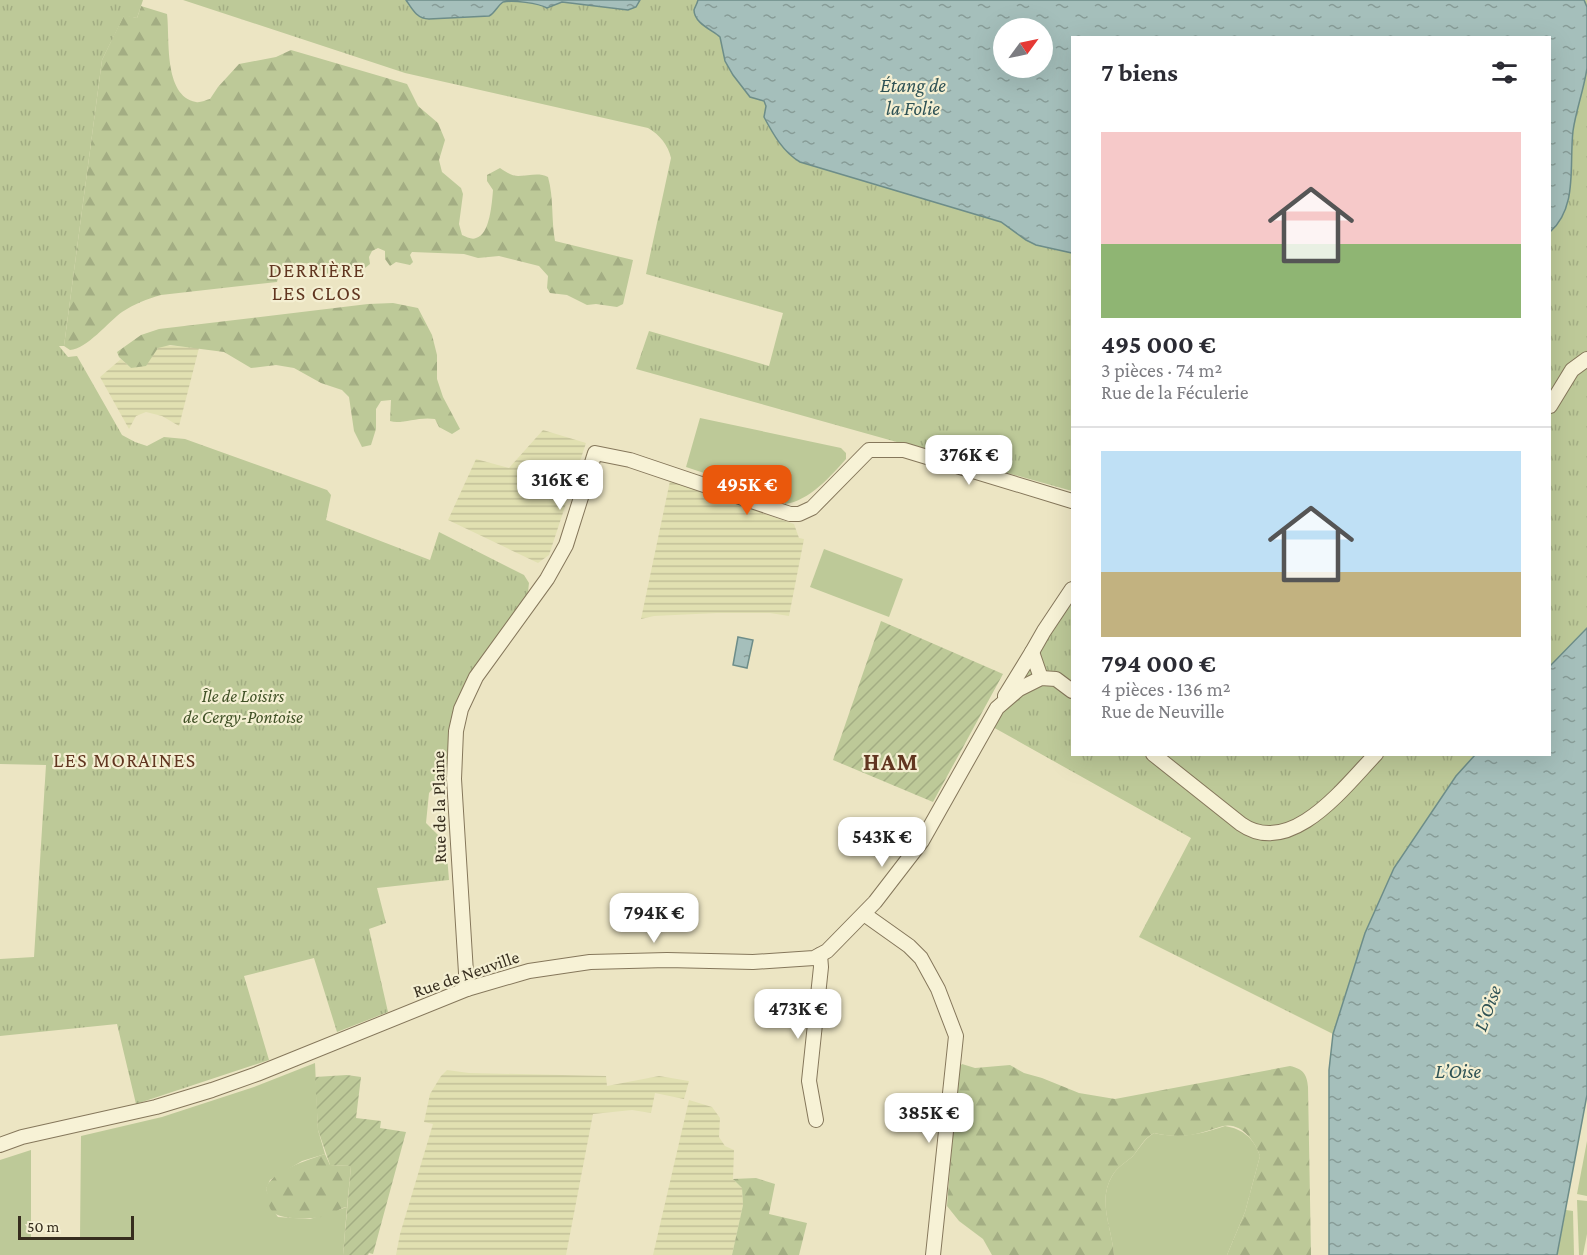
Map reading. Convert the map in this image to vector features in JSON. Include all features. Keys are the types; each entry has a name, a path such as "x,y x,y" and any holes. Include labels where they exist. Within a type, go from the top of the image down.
{"street":[{"path":"1551,404 1572,370 1587,360"},
{"name":"Rue de la Plaine","path":"467,989 454,810 456,731 461,709 476,677 547,579 566,545 595,453 630,460 790,514 801,513 812,508 869,450 904,450 1071,501"},
{"path":"816,1120 809,1081 821,967 820,956 864,914 922,841 997,708 1071,590"},
{"path":"1032,652 1041,678"},
{"path":"997,708 1019,689 1041,678 1056,679 1071,690"},
{"path":"1156,756 1247,828 1266,833 1288,829 1309,820 1374,756"},
{"path":"864,914 909,946 921,958 938,989 956,1036 933,1255"},
{"name":"Rue de Neuville","path":"0,1145 22,1137 156,1107 212,1090 467,989 529,971 590,962 667,960 753,962 806,960 820,956"}],"green space":[{"name":"Île de Loisirs de Cergy-Pontoise","path":"0,0 143,0 137,18 124,16 102,60 64,346 59,346 68,357 77,356 122,435 147,446 164,437 185,439 327,490 331,495 326,520 430,560 439,532 524,575 529,583 528,592 484,658 449,771 429,793 426,823 446,843 449,880 377,888 386,923 369,929 388,1012 337,1032 314,958 244,976 269,1060 136,1104 117,1024 0,1036 0,959 34,957 46,765 0,764"},
{"path":"183,0 1587,0 1587,628 1551,665 1551,36 1071,36 1071,491 636,369 649,331 769,366 783,313 646,274 671,158 663,141 648,128 405,73"},
{"path":"141,6 167,14 173,78 185,97 196,102 210,99 239,64 276,57 291,50 407,84 418,106 438,123 445,140 439,160 442,172 461,188 463,194 459,224 462,235 471,238 481,236 487,225 493,190 487,181 487,175 500,168 516,176 537,174 548,177 555,241 633,260 623,304 617,307 587,305 567,295 550,293 547,288 548,276 539,266 499,256 478,258 464,254 412,252 410,255 413,262 410,265 396,262 390,266 385,259 385,251 378,248 372,251 369,257 370,264 360,272 353,268 326,273 305,263 279,274 277,282 151,298 122,312 90,340 70,350 64,346 102,60 124,15 137,18"},
{"path":"393,303 418,308 432,335 437,355 437,379 443,397 460,429 452,434 439,427 435,419 390,421 391,400 381,401 376,409 376,429 371,445 362,447 354,431 349,397 342,390 321,383 294,368 276,365 251,368 224,352 170,345 158,348 146,366 131,368 117,352 141,335 159,329"},
{"path":"163,345 199,348 179,426 162,416 146,412 136,416 129,429 100,377 121,359 131,368 151,358"},
{"path":"700,418 841,448 846,453 846,459 811,493 785,504 784,497 773,496 686,467"},
{"path":"543,430 586,443 549,555 538,563 448,520 476,459 509,468"},
{"path":"670,481 794,524 799,538 804,539 789,616 770,613 717,613 654,616 641,619"},
{"path":"824,549 903,579 889,617 810,587"},
{"path":"1071,593 1071,756 1474,756 1456,776 1394,868 1365,933 1333,1034 1139,937 1191,838 991,726"},
{"path":"881,621 1003,674 933,802 833,760"},
{"path":"315,1063 318,1130 325,1154 302,1161 270,1180 266,1189 270,1199 269,1205 278,1217 310,1219 347,1207 343,1255 0,1255 0,1160 31,1150 31,1237 80,1238 81,1136 162,1117 254,1087"},
{"path":"962,1064 975,1068 1010,1065 1024,1073 1079,1093 1115,1099 1290,1066 1298,1069 1304,1073 1308,1087 1311,1255 1227,1255 1245,1212 1260,1156 1255,1144 1246,1134 1236,1127 1223,1126 1186,1136 1154,1133 1144,1141 1132,1157 1120,1166 1109,1183 1106,1193 1106,1213 1114,1255 992,1255 983,1239 959,1221 947,1206 958,1068"},
{"path":"447,1070 469,1073 606,1076 607,1086 659,1076 689,1081 684,1099 655,1093 651,1113 632,1110 593,1114 566,1255 396,1255 400,1234 433,1124 424,1122 430,1094"},
{"path":"347,1075 361,1077 356,1118 381,1121 380,1128 406,1132 373,1254 368,1255 343,1255 351,1166 330,1165 318,1130 315,1077"},
{"path":"689,1100 712,1107 720,1118 719,1137 725,1146 734,1150 733,1179 742,1188 743,1205 732,1255 653,1255"},
{"path":"1225,1126 1247,1135 1255,1144 1260,1156 1245,1212 1227,1255 1114,1255 1106,1213 1106,1193 1109,1183 1120,1166 1132,1157 1154,1133 1172,1136 1190,1135"},
{"path":"1587,1141 1587,1196 1577,1194"},
{"path":"325,1154 330,1165 351,1166 347,1207 326,1216 314,1218 289,1218 272,1211 266,1189 274,1177 291,1167"},
{"path":"756,1178 775,1184 769,1214 807,1223 799,1255 732,1255 743,1205 742,1188 733,1179"},
{"path":"1577,1200 1587,1201 1587,1234 1583,1255 1579,1255"},
{"path":"1566,1210 1573,1211 1574,1255 1557,1255"}],"water":[{"path":"406,0 640,0 636,7 628,10 562,2 547,8 532,3 507,1 489,16 425,19 413,10"},
{"name":"Étang de la Folie","path":"698,0 1584,0 1587,7 1587,68 1573,131 1569,198 1559,222 1551,231 1551,36 1071,36 1071,253 1036,245 1001,222 800,162 788,153 771,130 764,117 766,106 764,101 750,97 733,75 725,61 720,37 704,26 695,15 694,10"},
{"name":"L’Oise","path":"1587,628 1587,1095 1557,1255 1329,1255 1329,1070 1333,1034 1365,933 1394,868 1456,776 1474,756 1551,756 1551,665"},
{"path":"738,637 753,640 747,668 733,665"}],"district":[{"name":"DERRIÈRE LES CLOS","path":"317,282"},
{"name":"LES MORAINES","path":"125,760"},
{"name":"HAM","path":"891,762"}],"water label":[{"name":"L'Oise","path":"1487,1008"}]}
